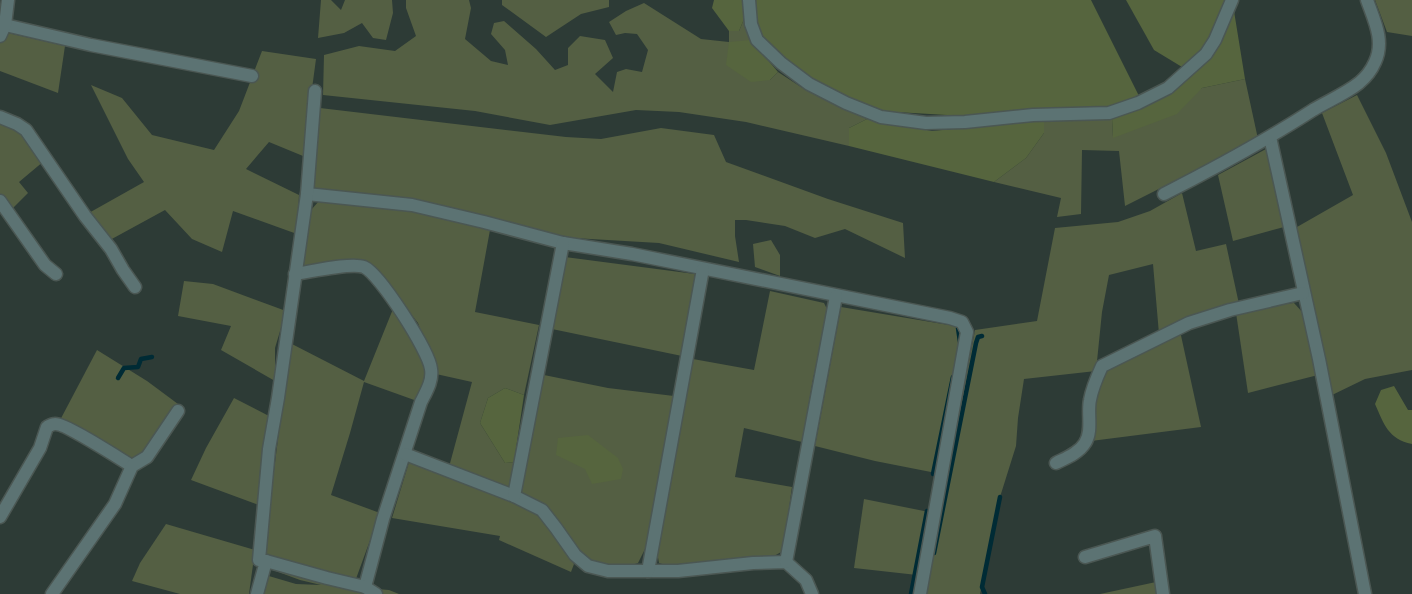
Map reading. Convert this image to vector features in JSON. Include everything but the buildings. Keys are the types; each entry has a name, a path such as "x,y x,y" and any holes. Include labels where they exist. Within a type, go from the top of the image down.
{"street":[{"path":"8,0 2,31 91,45 252,76"},
{"path":"749,0 751,24 757,40 781,63 809,84 846,103 881,116 926,123 966,122 1034,115 1109,112 1138,103 1168,88 1206,54 1215,40 1232,0"},
{"path":"1164,194 1270,138 1361,82 1375,63 1380,44 1378,30 1367,0"},
{"path":"315,91 307,194 268,459 259,560 365,586 376,594"},
{"path":"0,117 26,130 136,287"},
{"path":"1270,138 1319,360 1365,594"},
{"path":"307,194 412,206 484,222 563,244 632,254 962,322 966,332 920,594"},
{"path":"0,201 45,265 56,274"},
{"path":"514,496 563,244"},
{"path":"295,274 345,267 358,266 365,268 375,277 412,327 429,362 431,375 383,518 365,586"},
{"path":"648,571 703,269"},
{"path":"1056,463 1076,453 1086,443 1089,428 1090,401 1102,366 1189,323 1230,310 1303,293"},
{"path":"786,562 836,296"},
{"path":"52,594 115,504 132,466 147,457 178,410"},
{"path":"0,517 40,448 47,427 54,424 72,431 132,466"},
{"path":"405,454 514,496 542,510 574,555 588,566 608,571 678,571 753,563 786,562 806,580 812,594"},
{"path":"1085,557 1156,536 1163,594"},
{"path":"257,594 266,561"}],"green space":[{"path":"321,0 331,0 341,10 345,0 392,0 393,13 386,40 373,38 362,23 344,33 318,38"},
{"path":"406,0 469,0 471,8 465,39 491,61 508,65 505,50 491,34 494,23 504,21 536,49 555,70 568,65 568,48 580,36 605,40 613,58 595,74 613,92 617,72 626,69 642,72 648,50 637,34 625,33 616,35 609,22 626,11 644,3 701,39 729,42 729,31 739,31 744,19 751,40 770,80 778,72 801,87 867,119 849,128 849,146 746,122 679,112 636,110 550,125 475,111 323,95 324,55 359,46 395,51 416,36 406,8"},
{"path":"502,0 609,0 609,7 581,14 546,37 502,5"},
{"path":"714,0 746,0 744,19 739,31 729,31 712,8"},
{"path":"756,0 1091,0 1139,96 1112,108 1024,109 981,117 879,111 803,76 758,36"},
{"path":"1126,0 1225,0 1209,45 1182,67 1154,50"},
{"path":"1375,0 1412,0 1412,36 1387,32"},
{"path":"1234,11 1245,79 1202,88 1177,114 1113,138 1112,118 1168,95 1209,60"},
{"path":"4,32 65,46 58,93 0,71 0,42"},
{"path":"751,40 778,72 770,80 751,82 726,65 729,42"},
{"path":"262,51 316,59 303,156 269,142 246,169 299,195 297,234 233,211 222,252 192,239 165,210 110,240 87,214 144,182 128,159 91,85 122,98 152,135 214,150 239,111"},
{"path":"1245,79 1258,139 1125,206 1119,151 1082,150 1081,214 1057,217 1061,198 994,182 1026,158 1044,133 1044,120 1112,118 1113,137 1202,88"},
{"path":"1357,95 1386,153 1412,222 1412,370 1365,379 1330,396 1299,246 1297,227 1353,195 1322,113"},
{"path":"320,108 566,137 601,139 661,128 714,135 726,162 828,199 903,223 905,258 845,229 815,238 785,226 735,220 735,236 739,262 659,243 573,238 313,188"},
{"path":"867,119 932,131 1044,120 1044,133 1026,158 994,182 849,146 849,128"},
{"path":"0,122 25,134 44,161 19,182 28,193 11,210 0,194"},
{"path":"1266,149 1284,227 1233,241 1218,175"},
{"path":"1182,193 1196,251 1226,244 1239,304 1159,334 1153,264 1109,275 1102,312 1096,371 1024,379 1016,446 1000,497 980,594 924,594 975,330 1037,321 1055,228 1118,222 1150,211"},
{"path":"319,201 411,209 490,230 475,312 539,325 524,395 505,388 488,398 480,423 505,463 514,462 511,488 449,467 472,382 436,374 418,323 369,264 301,269 311,210"},
{"path":"771,240 780,255 780,276 755,267 753,244"},
{"path":"565,257 695,274 682,356 552,329"},
{"path":"184,281 213,284 286,311 275,348 275,381 221,350 231,326 178,316"},
{"path":"770,291 824,303 828,311 802,442 744,428 735,477 792,487 783,551 774,556 666,565 659,563 657,552 693,359 754,370"},
{"path":"1294,303 1304,314 1318,375 1248,393 1236,313"},
{"path":"841,307 961,327 936,473 875,461 815,446"},
{"path":"393,309 412,332 429,373 417,401 364,382 331,495 380,513 353,587 389,590 399,594 260,594 262,574 296,584 321,585 300,580 262,566 290,343 364,381"},
{"path":"1180,331 1201,427 1091,441 1094,394 1104,370"},
{"path":"97,350 147,381 178,404 135,467 58,424"},
{"path":"544,375 608,388 674,396 648,543 638,563 625,567 584,560 520,493"},
{"path":"1394,386 1408,410 1412,410 1412,444 1397,438 1388,430 1375,404 1381,390"},
{"path":"505,388 524,395 514,462 505,463 480,423 488,398"},
{"path":"234,398 269,416 260,470 259,505 191,480 206,448"},
{"path":"588,435 618,458 623,469 621,479 592,484 585,469 556,455 558,438"},
{"path":"409,462 542,514 574,564 571,572 499,540 500,536 392,518"},
{"path":"864,499 929,512 917,575 854,568"},
{"path":"166,524 255,550 249,594 180,594 132,581 140,563"},
{"path":"1156,582 1158,594 1100,594"}],"waterway":[{"path":"958,328 960,342"},
{"path":"934,553 976,343 978,337 982,336"},
{"path":"118,378 124,368 138,367 141,359 152,357"},
{"path":"933,474 953,377"},
{"path":"985,594 982,587 1000,497"},
{"path":"911,594 927,511"}]}
